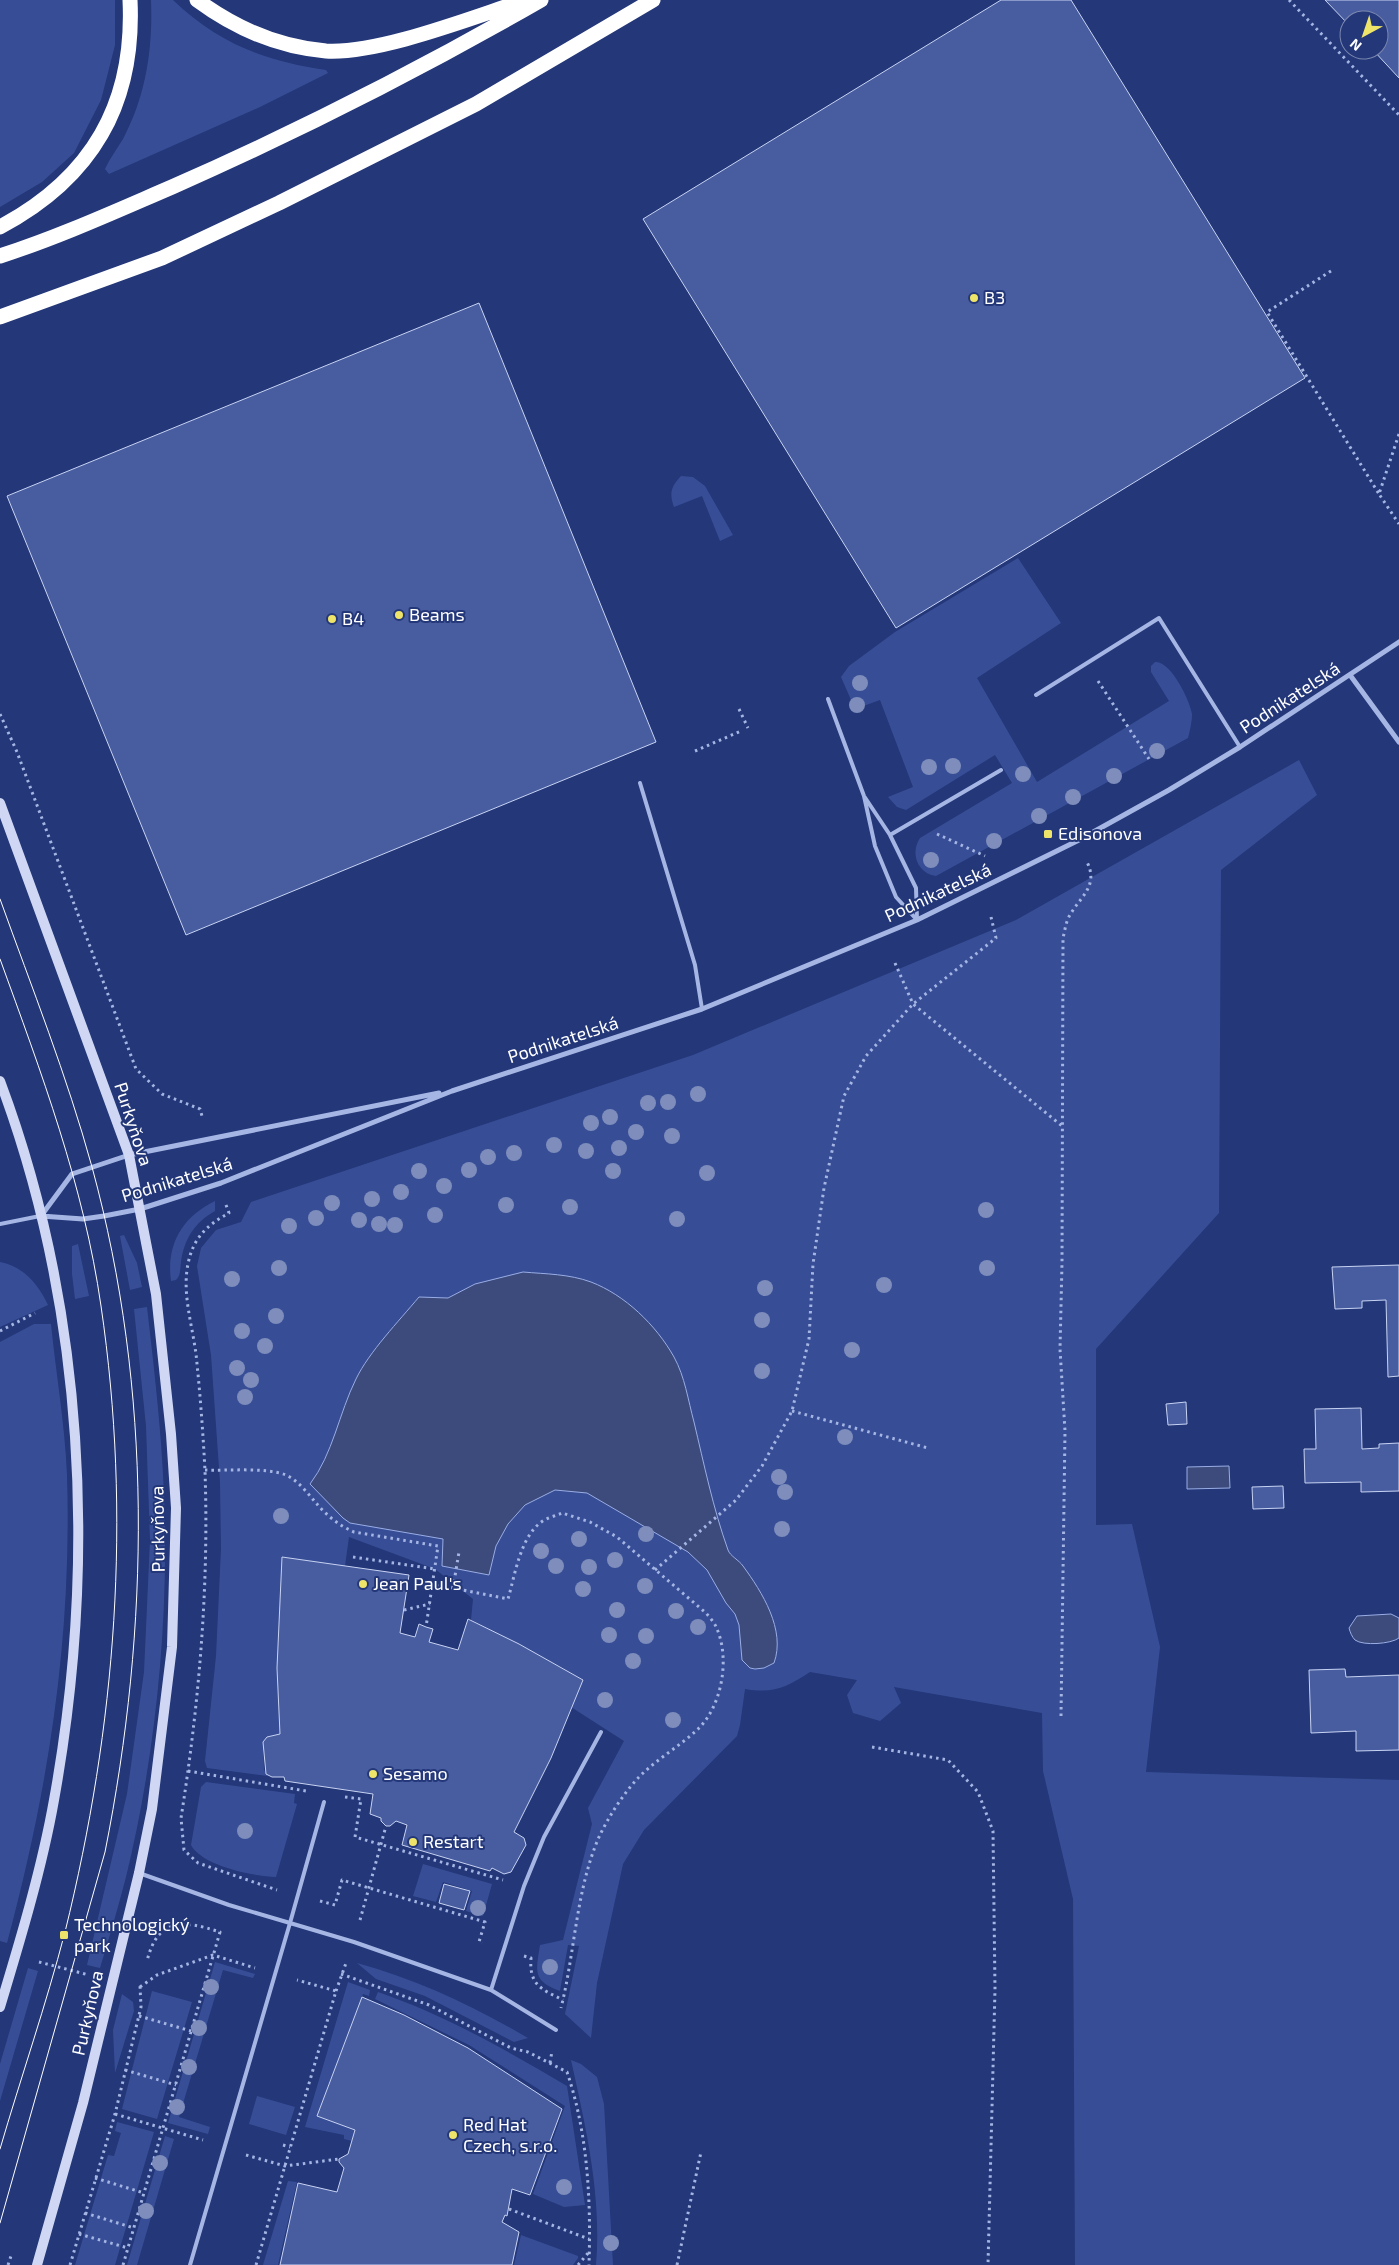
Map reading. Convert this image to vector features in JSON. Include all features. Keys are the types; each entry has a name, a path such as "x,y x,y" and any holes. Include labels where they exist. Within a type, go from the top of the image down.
{"highway":[{"path":"0,227 44,201 73,173 98,139 112,115 128,63 132,33 130,0"},
{"path":"197,0 224,20 256,35 290,45 328,51 370,46 414,35 526,0"},
{"path":"0,256 131,205 334,113 448,54 541,0"},
{"path":"0,317 162,258 288,198 476,104 653,0"}],"street":[{"name":"Podnikatelská","path":"41,1216 83,1219 104,1216 140,1209 220,1183 452,1091 702,1008 917,920 1077,841 1240,747 1399,642"},
{"path":"1350,675 1399,742"},
{"name":"Purkyňova","path":"0,803 130,1155 156,1294 171,1434 176,1526 172,1647 152,1810 139,1873 83,2103 37,2265"},
{"path":"0,1081 16,1125 41,1216 60,1309 72,1413 80,1534 69,1706 54,1803 0,2007"},
{"name":"Podnikatelská","path":"41,1216 72,1174 130,1155 452,1091"}],"lane":[{"path":"1036,696 1159,618 1240,747"},
{"path":"828,699 864,796 875,846 896,897 917,920"},
{"path":"890,835 1001,770"},
{"path":"640,784 695,965 702,1008"},
{"path":"864,796 890,835 916,888 917,920"},
{"path":"0,1224 41,1216"},
{"path":"491,1990 524,1886 544,1837 601,1732"},
{"path":"190,2265 276,1974 324,1802"},
{"path":"139,1873 229,1905 354,1942 491,1990 556,2030"}],"path":[{"path":"1289,0 1399,114"},
{"path":"1331,271 1267,312 1399,524"},
{"path":"1379,494 1399,434"},
{"path":"1087,664 1149,759"},
{"path":"739,709 748,728"},
{"path":"0,714 17,752 136,1069 162,1094 200,1108"},
{"path":"696,751 740,732"},
{"path":"913,823 986,856"},
{"path":"1061,1716 1065,1431 1060,1349 1063,938 1070,915 1087,893 1091,870 1077,841"},
{"path":"655,1570 736,1500 762,1466 792,1411 808,1340 812,1264 824,1188 844,1096 866,1056 913,1004 996,938 991,917"},
{"path":"895,963 913,1004 1062,1126"},
{"path":"196,1354 186,1290 188,1264 200,1233 211,1223 229,1213"},
{"path":"0,1331 40,1311"},
{"path":"792,1411 928,1448"},
{"path":"205,1470 271,1472 287,1475 301,1486 318,1506 342,1527 354,1532 438,1546 426,1626"},
{"path":"453,1588 459,1552"},
{"path":"353,1557 435,1569"},
{"path":"404,1610 430,1604"},
{"path":"872,1748 948,1760 978,1792 993,1831 995,1989 988,2265"},
{"path":"188,1771 308,1791 308,1785"},
{"path":"343,1796 361,1799 355,1838 524,1886"},
{"path":"376,1864 386,1826"},
{"path":"181,1832 184,1850 198,1863 298,1896 335,1905 342,1880 485,1922 479,1942 531,1958 530,1972 535,1982 544,1991 563,2000"},
{"path":"123,2265 220,1932 204,1927 175,1925 164,1928 150,1947 146,1963"},
{"path":"140,1988 156,1975 213,1955 336,1991 256,2265"},
{"path":"15,1956 140,1988"},
{"path":"341,1974 429,2005 511,2048 528,2052 567,2072 581,2128 590,2195 589,2265"},
{"path":"70,2265 126,2070 141,2007 140,1988 142,1980"},
{"path":"139,2016 191,2031"},
{"path":"126,2070 176,2085"},
{"path":"114,2114 285,2166 339,2158"},
{"path":"283,2145 290,2147"},
{"path":"677,2265 701,2152"},
{"path":"95,2178 144,2193"},
{"path":"509,2209 589,2239"},
{"path":"85,2213 134,2228"},
{"path":"79,2234 128,2248"},
{"path":"578,2265 589,2251"}],"shaded area":[{"path":"0,0 115,0 115,45 101,100 74,153 42,182 0,207"},
{"path":"151,0 173,0 208,28 244,48 283,61 326,70 328,73 260,107 109,174 105,169 131,123 142,89 151,36"},
{"path":"681,476 693,477 705,486 733,535 720,541 702,496 674,507 672,490"},
{"path":"1018,558 1061,623 977,678 1037,782 1169,701 1151,672 1151,666 1155,662 1167,667 1173,674 1187,700 1192,714 1188,738 936,876 924,871 917,861 916,850 920,838 1012,783 995,755 906,810 897,807 888,797 913,787 880,700 855,709 841,677 849,666 895,632"},
{"path":"1299,760 1317,795 1221,870 1219,1213 1096,1349 1096,1525 1132,1524 1160,1647 1146,1772 1399,1780 1399,2265 1075,2265 1073,1899 1043,1771 1042,1713 894,1687 901,1703 880,1721 853,1713 847,1695 857,1680 810,1672 780,1688 764,1691 745,1689 737,1736 644,1830 623,1864 597,1983 591,2038 565,2014 579,1946 568,1945 560,1991 540,1979 537,1968 540,1945 563,1940 592,1824 588,1808 624,1741 571,1707 582,1679 471,1620 473,1599 435,1569 349,1537 345,1566 282,1557 277,1668 280,1734 267,1737 263,1742 264,1770 268,1776 207,1768 205,1761 216,1656 221,1549 220,1482 211,1355 197,1266 201,1248 216,1230 241,1222 251,1202 693,1055 1016,920"},
{"path":"215,1201 215,1211 196,1226 188,1239 179,1276 176,1280 171,1281 171,1256 179,1234 194,1215"},
{"path":"124,1235 137,1263 142,1287 130,1290 120,1236"},
{"path":"78,1244 89,1296 75,1299 72,1274 72,1246"},
{"path":"0,1262 23,1272 40,1290 48,1305 0,1327"},
{"path":"523,1272 574,1277 604,1288 638,1312 667,1345 684,1381 713,1502 728,1550 743,1566 758,1587 770,1612 777,1638 774,1663 764,1668 755,1669 750,1668 742,1660 739,1625 735,1614 726,1603 707,1570 688,1552 587,1493 555,1490 525,1505 508,1524 496,1546 489,1575 442,1566 443,1539 350,1523 310,1484 330,1447 356,1379 385,1337 419,1297 448,1298 475,1284"},
{"path":"147,1307 154,1365 165,1511 165,1582 160,1667 150,1753 135,1837 123,1889 100,1968 87,1965 127,1794 144,1672 150,1540 146,1426 134,1309"},
{"path":"34,1324 51,1324 66,1456 68,1535 66,1595 55,1711 46,1769 22,1885 7,1943 0,1941 0,1342"},
{"path":"1229,1466 1230,1488 1187,1489 1187,1467"},
{"path":"1391,1614 1399,1618 1399,1638 1390,1642 1370,1644 1359,1642 1352,1636 1349,1628 1357,1616"},
{"path":"206,1782 295,1794 294,1803 297,1804 276,1877 255,1875 217,1864 206,1859 191,1845 201,1787"},
{"path":"423,1864 492,1884 483,1916 466,1911 472,1891 443,1882 436,1902 413,1896"},
{"path":"215,1962 255,1974 253,1978 223,1970 179,2117 210,2127 208,2134 168,2123"},
{"path":"357,1963 402,1977 445,1995 487,2015 528,2038 514,2042 425,1996 376,1979"},
{"path":"28,1968 38,1971 0,2101 0,2064"},
{"path":"348,1982 370,1990 369,1996 363,1994 317,2116 355,2130 352,2141 344,2139 344,2135 305,2127"},
{"path":"152,1991 192,2002 157,2119 122,2109"},
{"path":"378,1992 451,2022 567,2086 585,2205 564,2207 533,2194 565,2106 469,2045 375,1999"},
{"path":"122,1994 133,2002 134,2011 115,2073 113,2030"},
{"path":"571,2060 581,2064 597,2077 604,2104 613,2265 596,2265 597,2213 595,2188 587,2137"},
{"path":"257,2096 295,2107 286,2135 249,2124"},
{"path":"117,2122 154,2132 115,2265 75,2265 108,2155 114,2156 121,2133 115,2131"},
{"path":"165,2136 174,2139 137,2265 127,2265"},
{"path":"288,2181 297,2182 278,2265 263,2265"},
{"path":"521,2235 578,2256 578,2258 573,2265 514,2265"}],"building":[{"name":"B3","path":"1001,0 1071,0 1305,378 896,628 643,219"},
{"path":"1325,0 1399,0 1399,78 1382,60 1389,60 1389,10 1339,10 1339,15"},
{"name":"B4","path":"479,303 656,742 186,935 7,496"},
{"path":"1399,1265 1399,1376 1388,1377 1386,1300 1362,1301 1362,1308 1335,1309 1332,1267"},
{"path":"1186,1402 1187,1424 1168,1425 1166,1404"},
{"path":"1361,1408 1362,1449 1379,1448 1379,1444 1399,1443 1399,1491 1361,1492 1361,1482 1305,1483 1304,1449 1316,1449 1315,1409"},
{"path":"1283,1486 1284,1508 1253,1509 1252,1487"},
{"path":"282,1557 409,1575 400,1633 415,1637 419,1624 433,1629 429,1642 458,1650 468,1619 519,1644 583,1680 551,1758 514,1832 524,1838 526,1845 511,1872 504,1874 492,1868 490,1871 402,1845 407,1825 396,1821 390,1826 386,1826 381,1821 381,1818 370,1814 373,1794 285,1781 284,1777 272,1777 266,1774 263,1742 267,1737 280,1734 277,1668"},
{"path":"1345,1669 1346,1677 1399,1675 1399,1750 1356,1751 1356,1731 1311,1733 1309,1670"},
{"path":"444,1884 470,1891 464,1910 439,1903"},
{"name":"Red Hat Czech, s.r.o.","path":"362,1997 404,2015 468,2048 562,2109 530,2195 512,2189 507,2216 505,2215 502,2222 519,2232 512,2265 280,2265 298,2183 337,2192 344,2168 339,2159 348,2154 355,2130 317,2116"}],"tram line":[{"path":"0,899 72,1099 92,1167 112,1251 126,1337 135,1423 138,1509 137,1595 131,1681 120,1767 105,1852 0,2223"},
{"path":"0,959 60,1130 84,1217 93,1261 101,1306 110,1385 116,1464 117,1542 114,1620 107,1699 96,1777 82,1854 58,1959 0,2149"}],"place":[{"name":"B3","path":"974,298"},
{"name":"Beams","path":"399,615"},
{"name":"B4","path":"332,619"},
{"name":"Edisonova","path":"1048,834"},
{"name":"Jean Paul's","path":"363,1584"},
{"name":"Sesamo","path":"373,1774"},
{"name":"Restart","path":"413,1842"},
{"name":"Technologický park","path":"64,1935"},
{"name":"Red Hat Czech, s.r.o.","path":"453,2135"}]}
